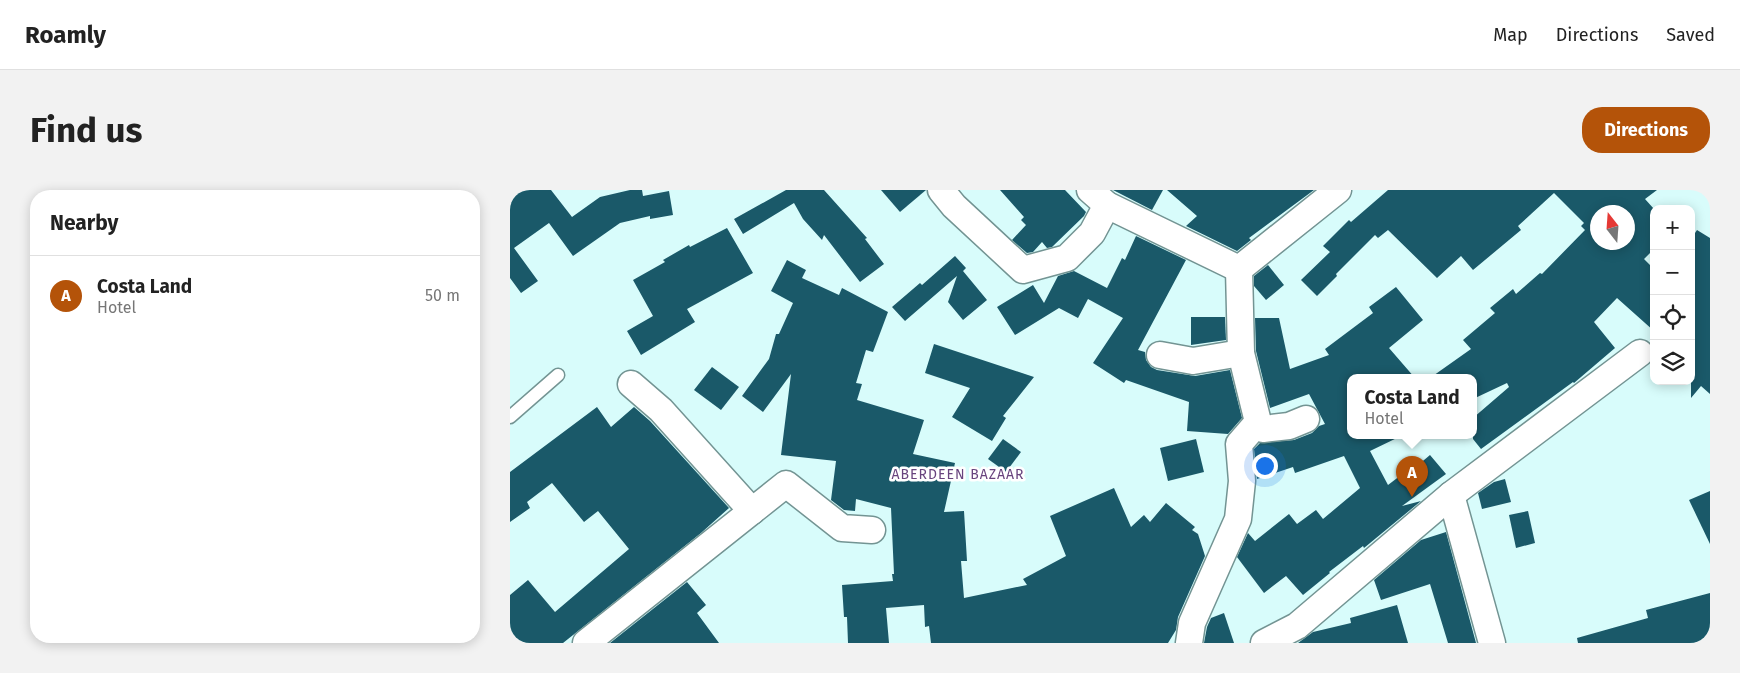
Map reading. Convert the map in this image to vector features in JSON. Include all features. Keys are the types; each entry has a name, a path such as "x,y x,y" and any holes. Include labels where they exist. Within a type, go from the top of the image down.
{"street":[{"path":"941,190 954,206 1023,270 1067,258 1092,233 1098,198 1239,269"},
{"path":"1239,269 1338,190"},
{"path":"1239,269 1241,354 1258,422 1262,429 1289,426 1306,419"},
{"path":"1264,643 1297,626 1451,495 1640,353"},
{"path":"1160,355 1193,361 1241,354"},
{"path":"631,384 662,410 752,511"},
{"path":"1189,643 1192,623 1238,520 1242,481 1239,444 1258,422"},
{"path":"586,643 786,484 842,528 872,530"},
{"path":"1451,495 1492,643"}],"lane":[{"path":"510,417 558,374"}],"building":[{"path":"510,190 551,190 572,217 600,197 630,190 642,190 643,196 669,191 673,215 650,219 650,216 620,223 573,256 549,223 514,248 538,281 521,293 510,278"},
{"path":"786,190 824,190 867,238 865,239 884,264 860,282 824,235 822,240 803,219 794,203 743,234 734,219"},
{"path":"881,190 926,190 900,212"},
{"path":"1000,190 1065,190 1086,212 1052,247 1047,248 1042,242 1033,252 1027,253 1012,240 1026,225 1021,220 1024,217"},
{"path":"1113,190 1163,190 1152,210"},
{"path":"1167,190 1314,190 1249,238 1251,240 1237,251 1186,226 1197,216"},
{"path":"1388,190 1657,190 1645,199 1650,205 1650,253 1644,259 1650,265 1650,327 1617,298 1594,322 1615,348 1574,383 1481,449 1473,439 1477,439 1477,415 1509,387 1507,383 1477,397 1477,374 1436,374 1471,349 1463,340 1495,313 1490,308 1513,289 1516,294 1540,273 1542,274 1585,230 1581,226 1584,223 1554,193 1518,226 1521,230 1473,270 1461,256 1437,278 1388,230 1378,238 1375,235 1317,296 1301,280 1330,252 1323,246 1349,220 1351,222"},
{"path":"727,228 753,273 687,309 695,322 641,355 627,331 653,316 633,280 665,262 663,260 689,245 690,247"},
{"path":"1697,230 1710,238 1710,394 1701,386 1691,398 1691,385 1695,385 1695,233"},
{"path":"1136,236 1186,260 1138,350 1145,352 1146,360 1151,367 1157,370 1195,376 1230,370 1242,418 1228,434 1187,431 1189,402 1126,380 1124,383 1093,363 1123,318 1088,299 1078,318 1059,308 1015,335 997,307 1033,285 1044,303 1058,276 1074,271 1107,288 1122,258 1125,260"},
{"path":"955,256 966,268 963,271 987,300 963,320 948,302 957,276 905,321 892,307 920,283 922,285"},
{"path":"787,260 806,270 802,278 839,295 842,288 888,312 873,352 866,350 856,383 862,384 857,400 924,420 913,454 955,463 944,512 964,511 967,561 961,561 964,598 1027,585 1023,579 1066,556 1050,516 1114,488 1131,527 1144,515 1150,522 1166,503 1195,527 1192,530 1198,534 1205,556 1178,617 1176,630 1168,643 931,643 929,626 925,627 924,605 886,608 889,643 848,643 847,617 844,617 842,585 893,581 891,508 856,499 855,511 844,510 831,500 836,461 781,455 791,374 763,412 742,396 769,359 776,334 779,334 793,303 771,291"},
{"path":"1268,265 1284,285 1266,300 1254,286 1254,276"},
{"path":"1396,287 1423,320 1389,348 1412,374 1347,374 1347,439 1395,439 1370,451 1388,485 1409,469 1411,471 1430,455 1446,474 1402,506 1421,501 1364,548 1363,546 1329,572 1303,595 1286,576 1264,593 1237,557 1248,533 1255,541 1289,514 1297,524 1316,510 1323,519 1360,488 1344,456 1295,473 1293,467 1257,479 1254,449 1260,443 1294,440 1312,433 1319,426 1325,424 1309,394 1270,408 1256,351 1255,318 1279,318 1290,369 1329,355 1325,349 1373,313 1369,307"},
{"path":"1191,317 1225,317 1226,340 1191,345"},
{"path":"934,344 1034,377 1003,416 1006,418 992,441 952,417 970,388 925,373"},
{"path":"712,367 739,387 721,410 694,390"},
{"path":"597,407 611,427 634,407 650,421 729,508 701,533 563,643 510,643 510,595 528,580 555,612 629,549 598,511 584,522 552,483 527,502 530,508 510,522 510,472"},
{"path":"1003,439 1021,452 1006,472 988,459"},
{"path":"1196,439 1204,472 1168,481 1160,448"},
{"path":"1505,479 1511,502 1482,509 1478,493 1494,482"},
{"path":"1710,491 1710,544 1689,500"},
{"path":"1528,511 1535,543 1516,548 1509,515"},
{"path":"1446,532 1476,643 1448,643 1430,584 1381,600 1374,580 1421,540"},
{"path":"687,582 706,605 697,613 719,643 610,643"},
{"path":"1710,593 1710,643 1578,643 1577,638 1648,618 1646,610"},
{"path":"1397,605 1408,643 1298,643 1313,632 1351,623 1350,618"},
{"path":"1224,613 1234,643 1204,643 1211,618"}],"place":[{"name":"Costa Land","path":"1412,497"}],"district":[{"name":"ABERDEEN BAZAAR","path":"958,474"}]}
